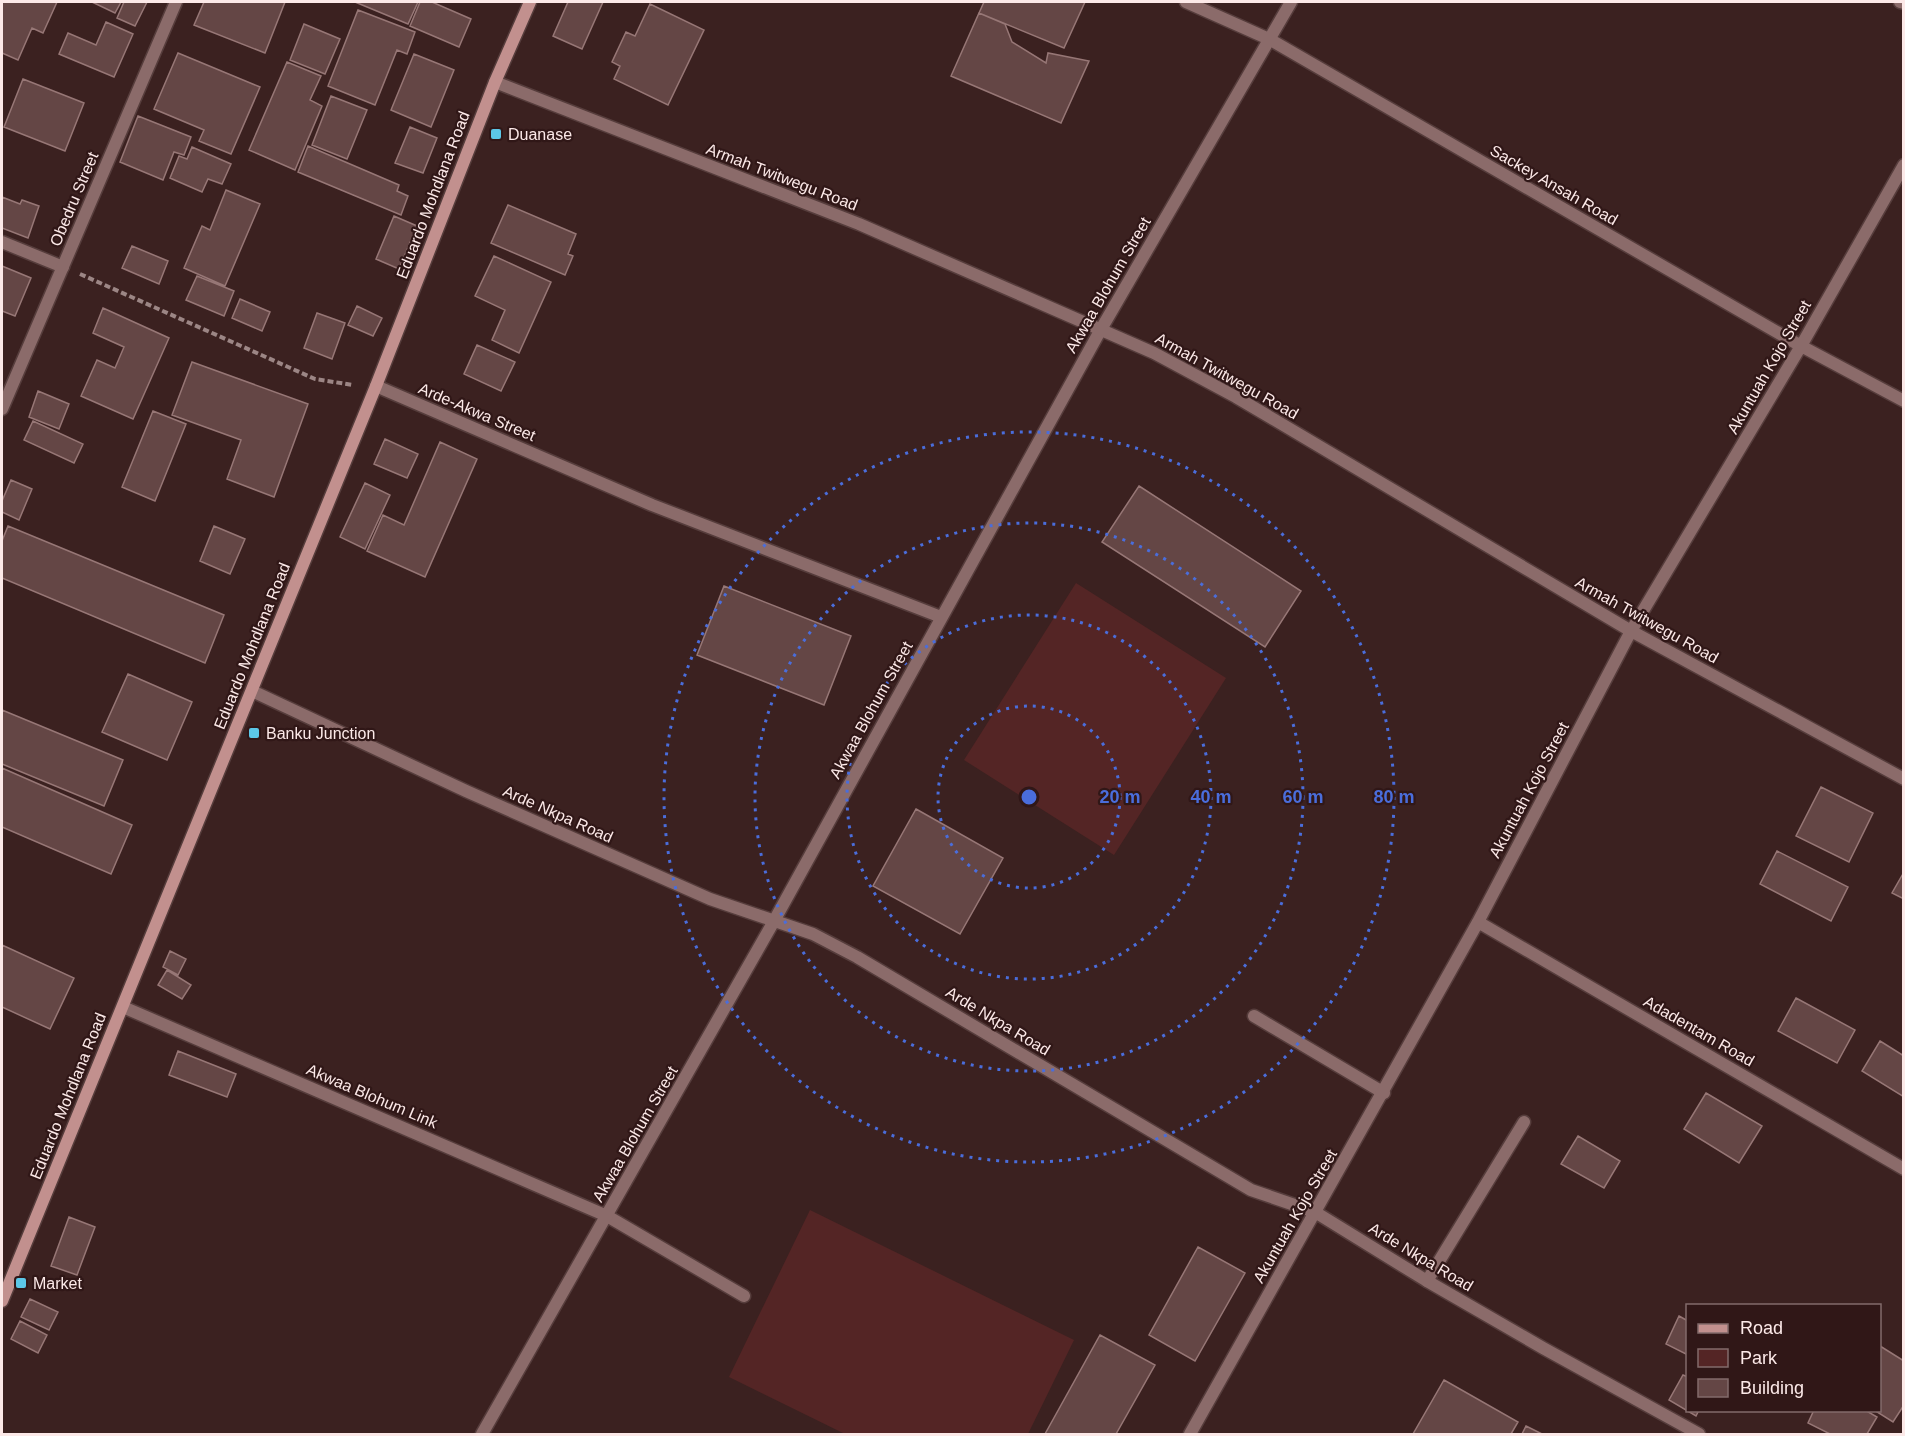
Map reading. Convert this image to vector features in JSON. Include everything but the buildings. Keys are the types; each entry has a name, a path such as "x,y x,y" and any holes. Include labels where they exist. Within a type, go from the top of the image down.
{"main road":[{"name":"Eduardo Mohdlana Road","path":"2,1301 376,386 495,82 530,2"}],"street":[{"name":"Obedru Street","path":"2,409 176,2"},
{"name":"Sackey Ansah Road","path":"1186,2 1269,39 1801,346 1904,401"},
{"name":"Akwaa Blohum Street","path":"482,1434 774,921 1100,330 1291,2"},
{"name":"Armah Twitwegu Road","path":"495,82 859,224 1154,353 1236,397 1631,631 1904,779"},
{"name":"Akuntuah Kojo Street","path":"1190,1434 1478,922 1631,631 1801,346 1904,165"},
{"path":"2,242 63,267"},
{"name":"Arde-Akwa Street","path":"376,386 652,506 941,617"},
{"name":"Arde Nkpa Road","path":"252,691 465,791 689,890 813,934 857,957 1251,1190 1315,1212 1542,1348 1699,1434"},
{"name":"Adadentam Road","path":"1478,922 1904,1169"},
{"name":"Akwaa Blohum Link","path":"123,1007 608,1216 744,1296"},
{"path":"1254,1016 1383,1093"},
{"path":"1427,1281 1524,1122"}],"path":[{"path":"63,267 315,379 348,385 376,386"}],"green space":[{"path":"1076,583 1226,678 1114,855 964,760"},
{"path":"810,1210 1074,1340 1028,1434 845,1434 729,1377"}],"place":[{"name":"Duanase","path":"496,134"},
{"name":"Banku Junction","path":"254,733"},
{"name":"Market","path":"21,1283"}]}
